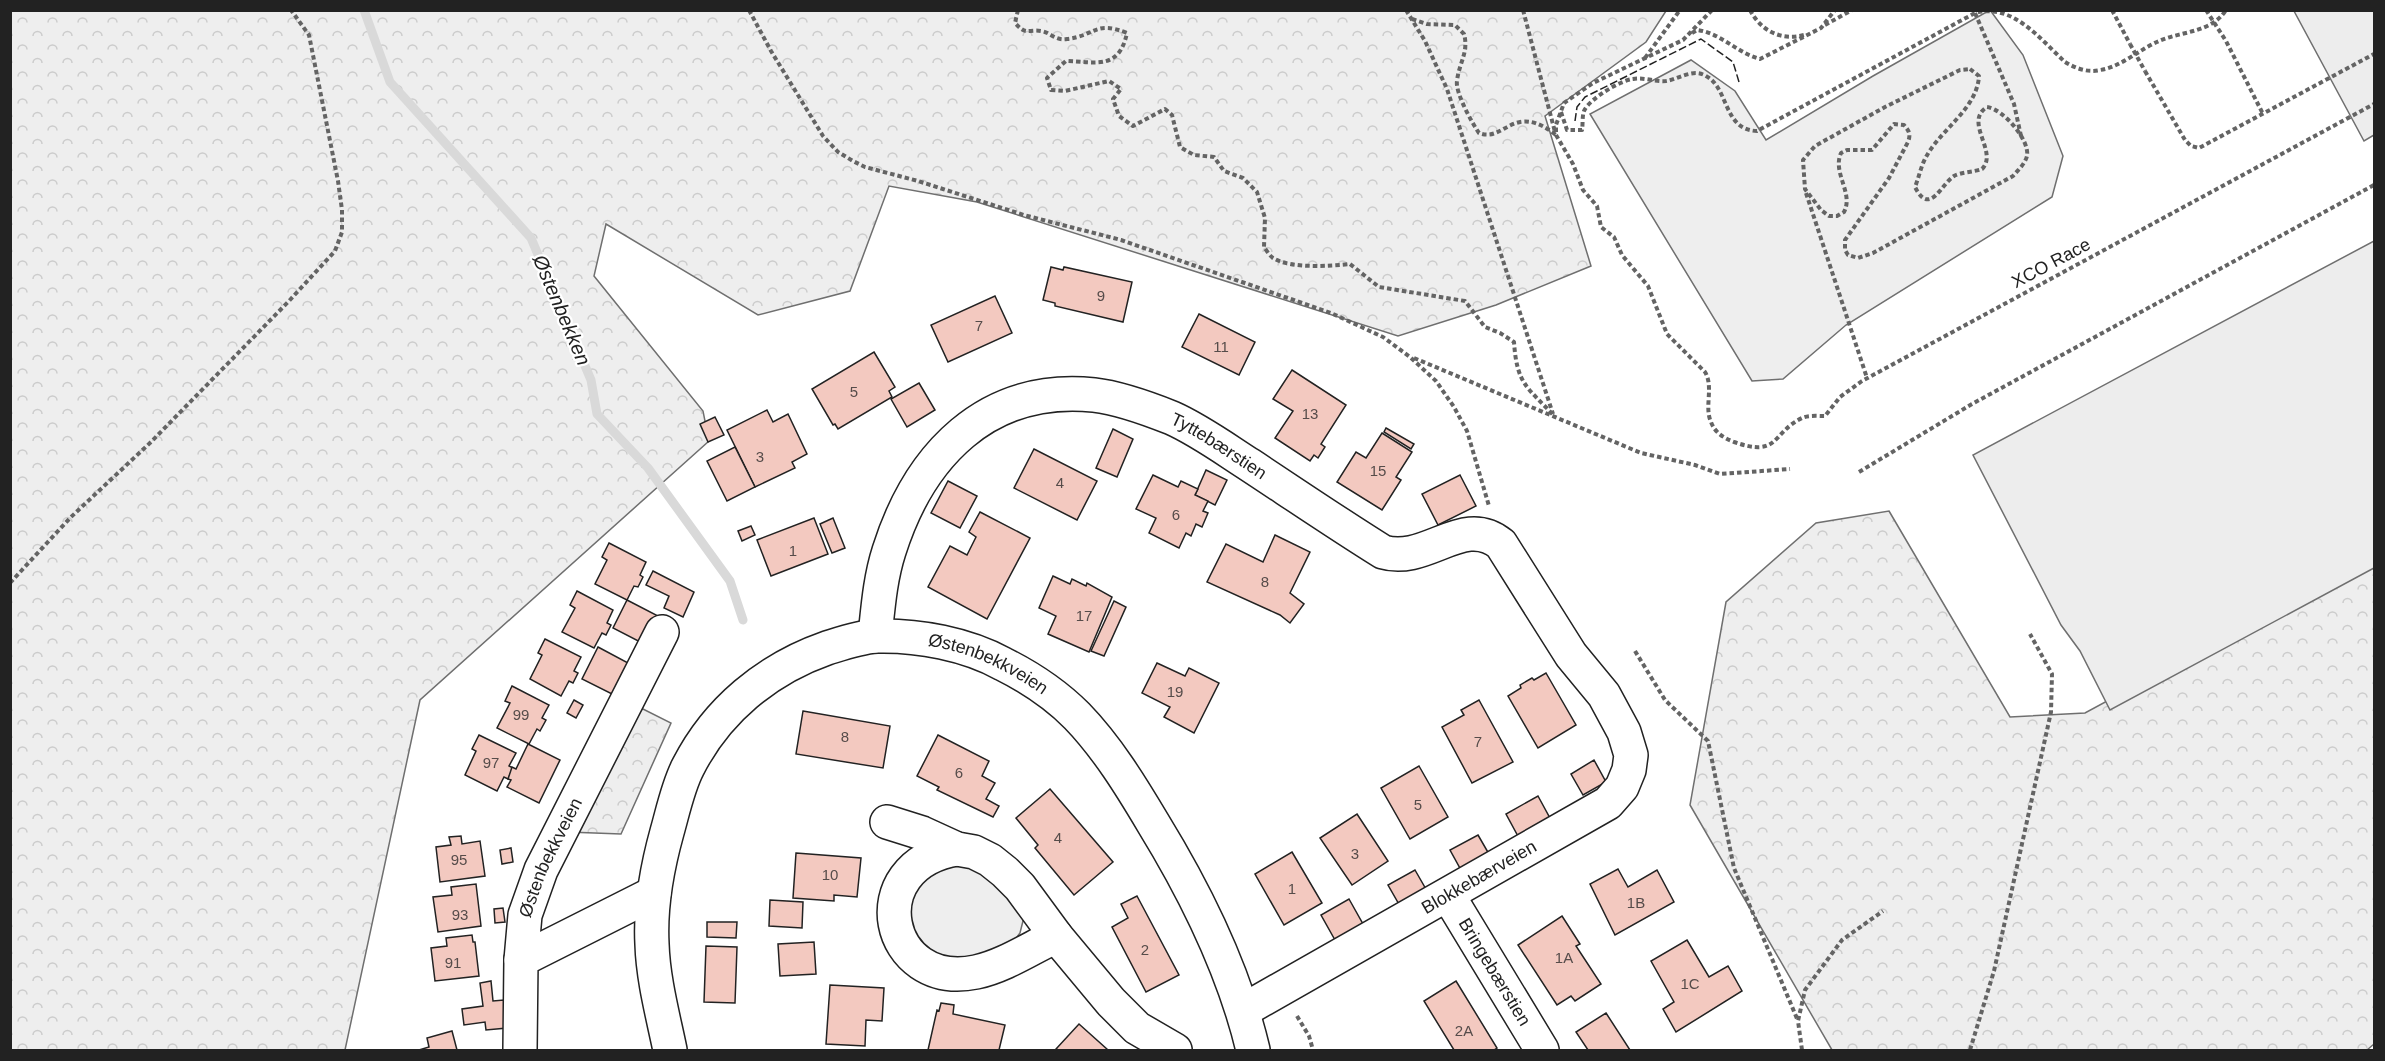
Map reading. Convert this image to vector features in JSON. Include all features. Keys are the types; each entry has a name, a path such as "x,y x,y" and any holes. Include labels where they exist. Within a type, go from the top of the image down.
{"street":[{"name":"Tyttebærstien","path":"875,636 879,597 889,552 908,502 929,467 956,437 991,412 1029,399 1068,394 1094,395 1130,402 1174,419 1206,437 1383,552 1395,555 1422,550 1474,532 1492,537"},
{"name":"Blokkebærveien","path":"1244,1010 1608,803 1622,788 1631,755 1624,732 1604,695 1571,655 1508,554 1492,537"},
{"name":"Østenbekkveien","path":"520,1050 521,960 525,915 556,837 663,632"},
{"name":"Østenbekkveien","path":"670,1050 652,945 654,892 664,843 687,769 706,737 732,705 757,684 786,665 845,642 875,636 943,643 978,652 1001,662 1027,678 1077,716 1132,788 1191,887 1244,1010 1253,1050"},
{"path":"887,822 922,833 957,849 974,852 990,860 1020,887 1056,936 1111,1002 1137,1028 1175,1050"},
{"path":"957,849 942,852 912,868 898,891 895,921 897,933 907,952 920,962 944,972 976,972 1056,936"},
{"name":"Østenbekkveien","path":"521,960 654,892"},
{"name":"Bringebærstien","path":"1448,895 1542,1050"}],"path":[{"path":"10,583 71,517 151,442 335,251 342,232 338,181 309,35 291,10"},
{"path":"749,10 823,136 838,152 853,161 865,167 918,181 1024,215 1121,240 1331,313 1383,337 1410,357 1436,381 1467,431 1486,492 1491,515 1492,537"},
{"path":"1018,10 1015,23 1021,30 1029,33 1041,31 1053,38 1068,39 1103,27 1112,27 1127,33 1124,48 1114,58 1101,62 1066,61 1047,78 1051,90 1065,91 1109,81 1121,89 1113,99 1119,116 1133,126 1166,109 1172,115 1180,147 1194,155 1214,157 1224,171 1242,178 1257,192 1265,218 1264,247 1273,258 1291,263 1350,264 1379,287 1465,301 1485,327 1514,342 1520,379 1555,417"},
{"path":"1407,10 1425,41 1447,89 1555,417"},
{"path":"1523,10 1556,135"},
{"path":"1645,58 1680,10"},
{"path":"1683,40 1712,10"},
{"path":"1750,10 1764,28 1779,35 1803,35 1821,28 1835,10"},
{"path":"1556,135 1556,125 1564,103 1577,93 1683,40 1697,30 1708,31 1752,57 1760,59 1852,10"},
{"path":"2112,10 2185,140 2191,146 2203,146 2374,54"},
{"path":"2206,10 2226,41 2263,114"},
{"path":"1561,111 1567,130 1582,130 1584,111 1601,94 1632,78 1662,81 1694,73 1712,80 1738,124 1746,130 1757,131 1975,13 1994,11 2007,14 2023,23 2065,62 2073,67 2090,71 2107,69 2157,42 2199,30 2214,23 2226,10"},
{"path":"1975,13 2014,104 2022,141"},
{"path":"1411,18 1427,24 1455,25 1464,34 1466,52 1456,86 1479,132 1489,134 1524,121 1543,125 1556,135"},
{"path":"1805,189 1821,210 1829,216 1838,216 1844,212 1847,200 1838,167 1841,153 1847,150 1872,150 1894,124 1904,125 1908,130 1910,136 1908,142 1889,178 1845,240 1845,250 1848,255 1858,258 1873,253 2013,176 2026,159 2026,147 2011,122 2002,113 1987,107 1982,110 1978,119 1988,157 1982,170 1952,177 1934,198 1928,199 1918,194 1915,187 1926,156 1960,115 1978,86 1977,72 1965,69 1885,107 1815,146 1803,160 1805,189 1867,378"},
{"name":"XCO Race","path":"1556,135 1583,190 1597,206 1601,227 1614,237 1622,255 1648,286 1667,334 1706,372 1709,379 1710,421 1722,438 1750,447 1766,447 1778,440 1803,417 1825,416 1840,397 1867,378 2374,104"},
{"path":"1859,472 1972,404 2374,185"},
{"path":"1410,357 1641,453 1695,465 1720,474 1790,469"},
{"path":"1970,1050 1994,971 2051,712 2052,674 2030,634"},
{"path":"1635,651 1665,700 1708,741 1734,868 1798,1021 1802,1050"},
{"path":"1798,1021 1805,990 1842,940 1883,911"},
{"path":"1284,987 1309,1036 1313,1050"}],"green space":[{"path":"1990,10 2023,55 2063,156 2052,197 1846,325 1783,379 1752,381 1590,114 1691,60 1735,91 1766,140"},
{"path":"10,11 1666,11 1646,42 1545,116 1591,266 1496,305 1398,336 977,202 889,186 850,291 758,315 606,224 594,276 703,411 709,441 420,700 345,1050 11,1050"},
{"path":"1889,511 2010,717 2085,713 2374,557 2374,1044 2367,1050 1832,1050 1690,805 1726,602 1816,523"},
{"path":"633,704 671,723 621,834 568,832"},
{"path":"949,861 980,866 1024,917 1020,933 1008,949 939,963 902,921 904,895"}],"shaded area":[{"path":"2294,11 2374,11 2374,135 2364,141"},
{"path":"2374,241 2374,568 2110,710 2080,651 2061,625 1973,455"}],"building":[{"path":"1051,267 1063,270 1064,267 1132,282 1123,322 1055,306 1055,303 1043,300"},
{"path":"995,296 1012,333 948,362 931,325"},
{"path":"1199,314 1255,342 1239,375 1182,347"},
{"path":"874,352 895,387 889,391 892,397 838,429 835,424 833,425 812,389"},
{"path":"1292,370 1346,405 1321,444 1325,447 1318,458 1314,455 1310,461 1275,438 1293,411 1273,399"},
{"path":"919,383 935,410 907,427 891,399"},
{"path":"767,410 773,422 788,414 807,454 792,462 795,468 755,487 727,430"},
{"path":"715,417 724,435 708,442 700,424"},
{"path":"1386,428 1414,444 1411,449 1384,432"},
{"path":"1113,429 1133,439 1117,477 1096,468"},
{"path":"1382,433 1412,452 1396,477 1401,480 1382,510 1337,482 1356,452 1366,458"},
{"path":"735,447 755,487 727,501 707,461"},
{"path":"1034,449 1097,481 1077,520 1014,488"},
{"path":"1206,470 1227,480 1215,505 1195,495"},
{"path":"1153,475 1178,487 1181,481 1198,489 1195,495 1208,501 1203,511 1208,513 1202,527 1196,524 1191,536 1186,533 1179,548 1149,533 1156,518 1136,509"},
{"path":"1460,475 1476,506 1438,525 1422,494"},
{"path":"948,481 977,496 960,528 931,513"},
{"path":"980,512 1030,538 987,619 928,587 950,546 967,555 976,537 969,532"},
{"path":"814,518 828,554 771,576 757,540"},
{"path":"833,518 845,548 832,553 820,524"},
{"path":"751,526 755,535 742,541 738,531"},
{"path":"1275,535 1310,552 1290,593 1304,604 1290,623 1280,615 1207,582 1226,544 1263,562"},
{"path":"609,543 646,562 638,587 634,586 627,600 595,584 607,560 602,557"},
{"path":"653,571 694,592 683,617 664,608 669,596 646,585"},
{"path":"1053,576 1070,584 1072,579 1086,586 1087,583 1112,597 1089,652 1048,634 1056,616 1039,608"},
{"path":"577,591 613,610 607,623 611,625 606,635 602,633 594,648 562,632 575,608 570,605"},
{"path":"627,600 660,617 646,645 613,628"},
{"path":"1114,601 1126,607 1104,656 1091,651"},
{"path":"545,639 581,657 574,671 578,673 573,683 569,681 561,696 530,679 542,655 538,653"},
{"path":"598,647 630,664 614,695 582,679"},
{"path":"1157,663 1185,676 1189,668 1219,683 1194,733 1164,717 1170,707 1142,693"},
{"path":"1546,673 1576,725 1538,748 1508,696 1521,688 1520,685"},
{"path":"512,686 549,705 542,718 546,720 540,731 537,729 529,744 497,728 510,703 505,701"},
{"path":"574,700 583,705 576,718 567,713"},
{"path":"1479,700 1513,762 1472,783 1442,727 1464,715 1461,710"},
{"path":"803,711 890,726 883,768 796,754"},
{"path":"479,735 516,753 509,766 513,768 508,779 504,777 497,791 465,775 476,751 472,749"},
{"path":"938,735 989,761 982,776 995,783 986,799 999,806 993,817 937,790 939,787 917,776"},
{"path":"528,744 560,760 539,803 507,787 511,780 508,779 512,767 516,769"},
{"path":"1594,760 1606,782 1583,795 1571,774"},
{"path":"1419,766 1448,817 1410,839 1381,788"},
{"path":"1050,789 1113,862 1074,895 1035,848 1038,845 1016,818"},
{"path":"1538,796 1551,820 1519,838 1506,814"},
{"path":"1357,814 1388,861 1352,885 1320,838"},
{"path":"1478,835 1489,854 1461,870 1450,850"},
{"path":"461,836 462,844 480,841 485,876 440,882 436,847 451,845 449,837"},
{"path":"511,848 513,862 502,864 500,850"},
{"path":"1292,852 1322,903 1284,925 1255,874"},
{"path":"796,853 861,858 857,897 834,895 834,901 793,898"},
{"path":"1618,869 1628,887 1657,870 1674,902 1615,935 1590,884"},
{"path":"1415,870 1427,891 1400,906 1388,885"},
{"path":"476,884 481,926 438,932 433,897 452,895 451,887"},
{"path":"1137,896 1179,975 1146,992 1112,927 1128,918 1121,904"},
{"path":"1349,899 1363,924 1335,940 1321,915"},
{"path":"770,900 803,902 802,928 769,926"},
{"path":"503,908 505,922 495,923 494,909"},
{"path":"1562,916 1580,944 1576,946 1601,984 1575,1001 1571,996 1557,1005 1518,945"},
{"path":"707,922 737,922 736,938 707,937"},
{"path":"472,935 479,976 435,981 431,948 447,946 446,938"},
{"path":"1687,940 1709,977 1728,966 1742,991 1676,1032 1663,1009 1674,1002 1651,961"},
{"path":"814,942 816,974 780,976 778,944"},
{"path":"706,946 737,947 735,1003 704,1002"},
{"path":"491,981 493,1001 504,1000 507,1028 486,1030 485,1022 464,1025 462,1009 483,1006 480,983"},
{"path":"1456,981 1497,1048 1494,1050 1454,1050 1424,1001"},
{"path":"830,985 884,988 882,1021 866,1020 865,1046 826,1044"},
{"path":"941,1003 954,1005 953,1014 1005,1025 999,1050 928,1050 937,1010 939,1011"},
{"path":"1606,1013 1630,1050 1588,1050 1576,1032"},
{"path":"1079,1024 1108,1050 1056,1049"},
{"path":"452,1031 457,1050 419,1050 429,1047 427,1038"}],"waterway":[{"name":"Østenbekken","path":"364,10 390,82 531,238 591,380 597,414 648,468 730,581 743,620"}],"fence":[{"path":"1575,121 1577,107 1585,97 1701,39 1733,62 1739,82"}]}
